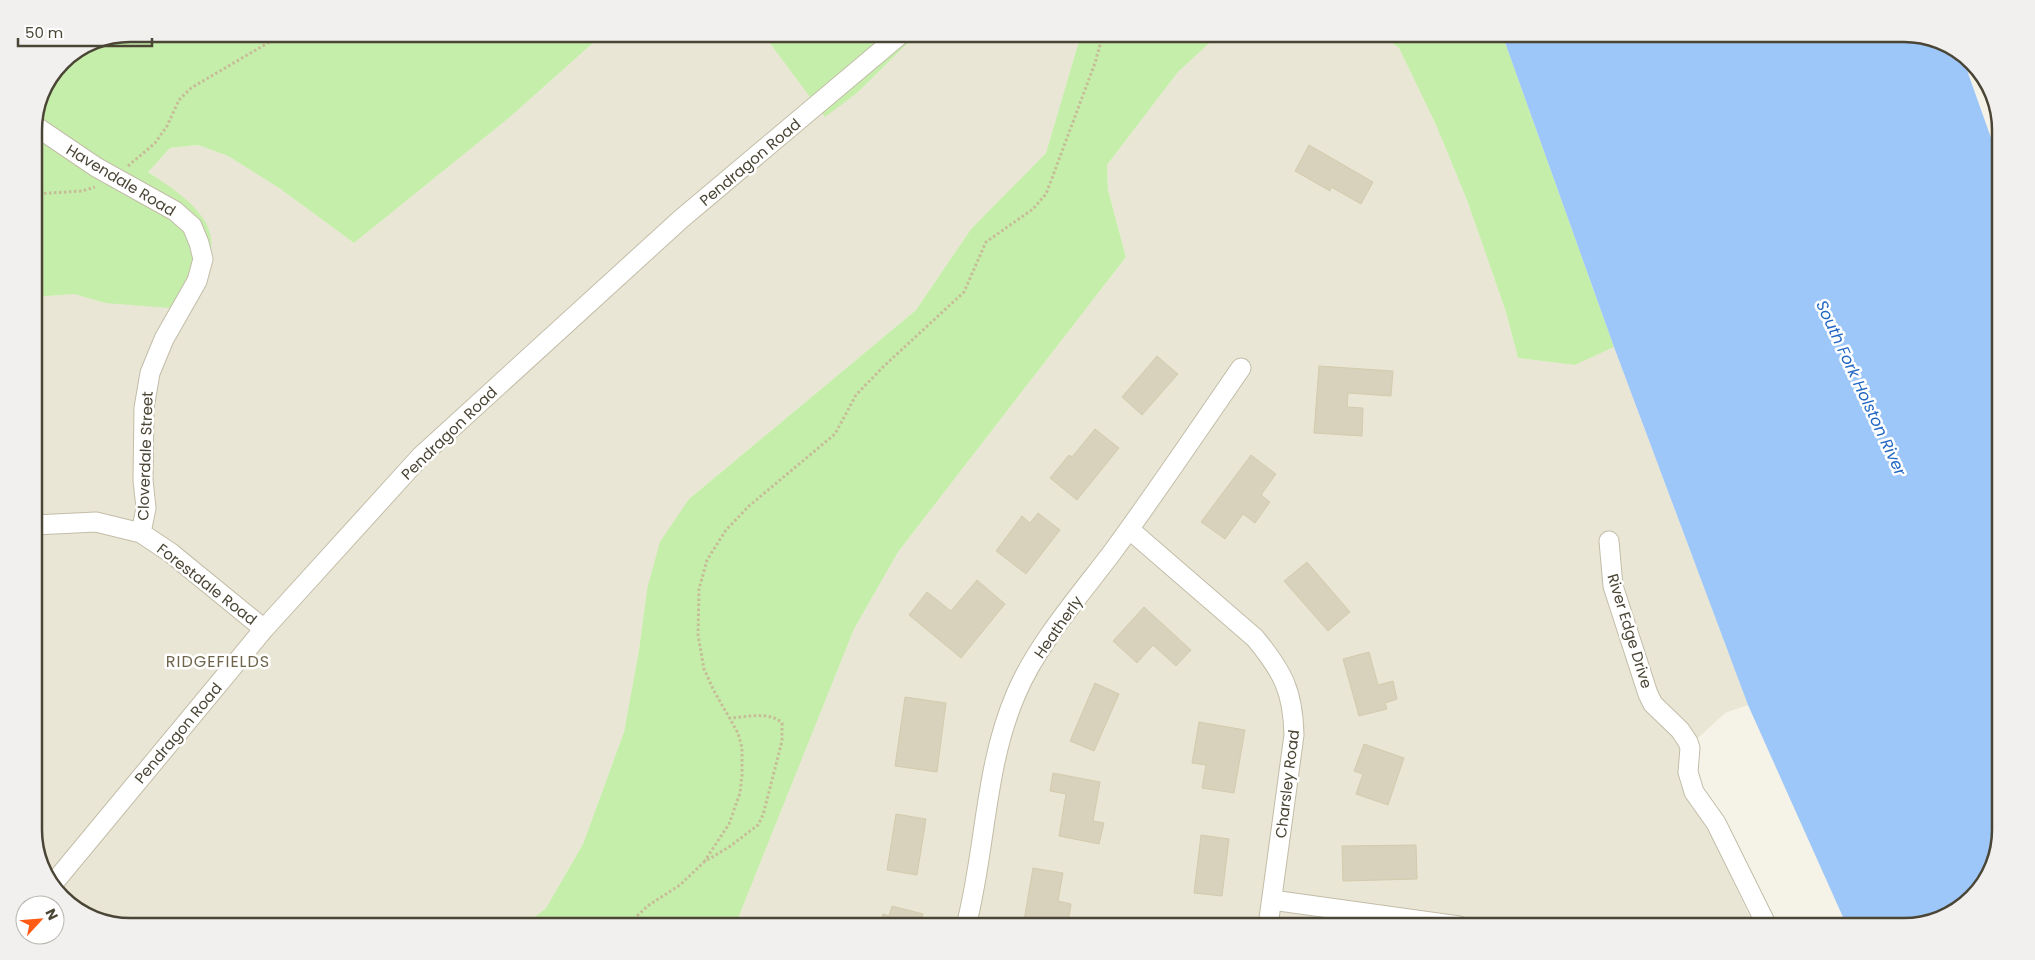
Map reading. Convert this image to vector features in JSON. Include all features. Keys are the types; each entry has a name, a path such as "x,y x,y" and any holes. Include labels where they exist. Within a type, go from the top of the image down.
{"street":[{"name":"Pendragon Road","path":"57,878 264,629 421,456 681,219 891,42"},
{"name":"Havendale Road","path":"43,132 62,146 175,212 192,226 199,243"},
{"name":"Cloverdale Street","path":"141,533 146,508 143,480 144,408 150,373 164,339 197,281 203,259 199,243"},
{"name":"Heatherly","path":"968,918 980,864 996,752 1016,693 1052,634 1129,529 1241,368"},
{"name":"Forestdale Road","path":"43,524 96,522 141,533 171,553 264,629"},
{"name":"Charsley Road","path":"1129,529 1256,638 1278,669 1290,695 1294,713 1294,735 1269,918"},
{"name":"River Edge Drive","path":"1609,541 1613,586 1648,694 1653,704 1680,730 1688,742 1690,748 1688,772 1694,792 1716,823 1764,918"},
{"path":"1272,900 1401,918"}],"path":[{"path":"43,193 82,191 96,187 113,176 155,143 167,126 179,100 191,88 269,42"},
{"path":"704,862 729,824 740,793 742,775 742,748 738,733 704,669 698,635 698,589 707,560 726,530 749,506 835,434 856,395 883,367 964,292 986,242 1033,209 1046,194 1101,42"},
{"path":"635,918 649,905 680,885 704,862 729,847 758,824 763,815 782,740 782,723 778,719 768,716 730,718"}],"shaded area":[{"name":"RIDGEFIELDS","path":"594,42 769,42 825,116 857,93 909,42 1079,42 1046,153 971,229 916,310 689,499 647,589 639,650 624,732 583,844 546,908 534,918 130,918 113,916 97,911 86,906 68,892 54,874 47,858 43,836 43,296 74,294 105,303 158,179 148,171 170,148 198,145 228,156 279,188 354,243 510,117"},
{"path":"1210,42 1391,42 1399,48 1436,125 1467,200 1506,312 1518,358 1575,365 1614,347 1748,705 1725,713 1686,749 1693,797 1750,918 738,918 854,629 898,552 1126,257 1108,190 1107,165 1178,72"}],"green space":[{"path":"130,42 594,42 510,117 354,243 279,188 228,156 198,145 170,148 148,172 192,205 208,227 211,239 210,252 204,263 189,279 170,308 105,303 74,294 43,296 43,124 45,107 52,91 72,64 86,54 102,47"},
{"path":"769,42 909,42 857,93 825,117"},
{"path":"1079,42 1210,42 1178,72 1107,165 1108,190 1126,257 898,552 854,629 738,918 534,918 546,908 583,844 624,732 639,650 647,589 660,542 689,499 916,310 971,229 1046,153"},
{"path":"1391,42 1505,42 1614,347 1575,365 1518,358 1506,312 1467,200 1436,125 1399,48"}],"water":[{"name":"South Fork Holston River","path":"1505,42 1905,42 1922,44 1938,49 1949,54 1966,67 1992,141 1992,830 1991,847 1981,874 1963,896 1954,903 1928,915 1916,917 1843,918 1748,705 1614,347"}],"building":[{"path":"1309,145 1373,182 1361,204 1331,187 1330,191 1295,171"},
{"path":"1157,356 1178,374 1142,415 1122,397"},
{"path":"1319,366 1393,371 1391,396 1348,393 1347,407 1363,408 1362,436 1314,433"},
{"path":"1095,429 1119,448 1077,500 1050,478 1069,455 1072,457"},
{"path":"1251,455 1276,474 1261,495 1270,502 1255,523 1243,514 1225,539 1201,522"},
{"path":"1038,513 1060,530 1026,574 996,551 1022,516 1030,523"},
{"path":"1307,562 1350,612 1328,631 1284,581"},
{"path":"977,580 1005,604 961,658 909,615 927,592 951,611"},
{"path":"1144,607 1191,650 1176,666 1153,645 1137,663 1113,641"},
{"path":"1369,652 1378,685 1393,681 1397,699 1385,703 1387,709 1359,716 1343,659"},
{"path":"1095,683 1119,694 1094,751 1070,741"},
{"path":"905,697 946,703 937,772 895,766"},
{"path":"1199,722 1245,730 1234,793 1202,788 1206,765 1192,763"},
{"path":"1364,744 1404,758 1388,805 1356,794 1363,774 1354,771"},
{"path":"1053,773 1100,782 1093,821 1104,823 1099,844 1059,836 1066,794 1050,791"},
{"path":"896,814 926,819 917,875 887,870"},
{"path":"1201,835 1229,839 1222,896 1194,893"},
{"path":"1416,845 1417,879 1343,881 1342,846"},
{"path":"1033,868 1063,873 1058,901 1071,904 1069,918 1024,918"},
{"path":"892,906 923,914 922,918 882,918 883,914 889,916"}],"district":[{"name":"RIDGEFIELDS","path":"218,661"}]}
